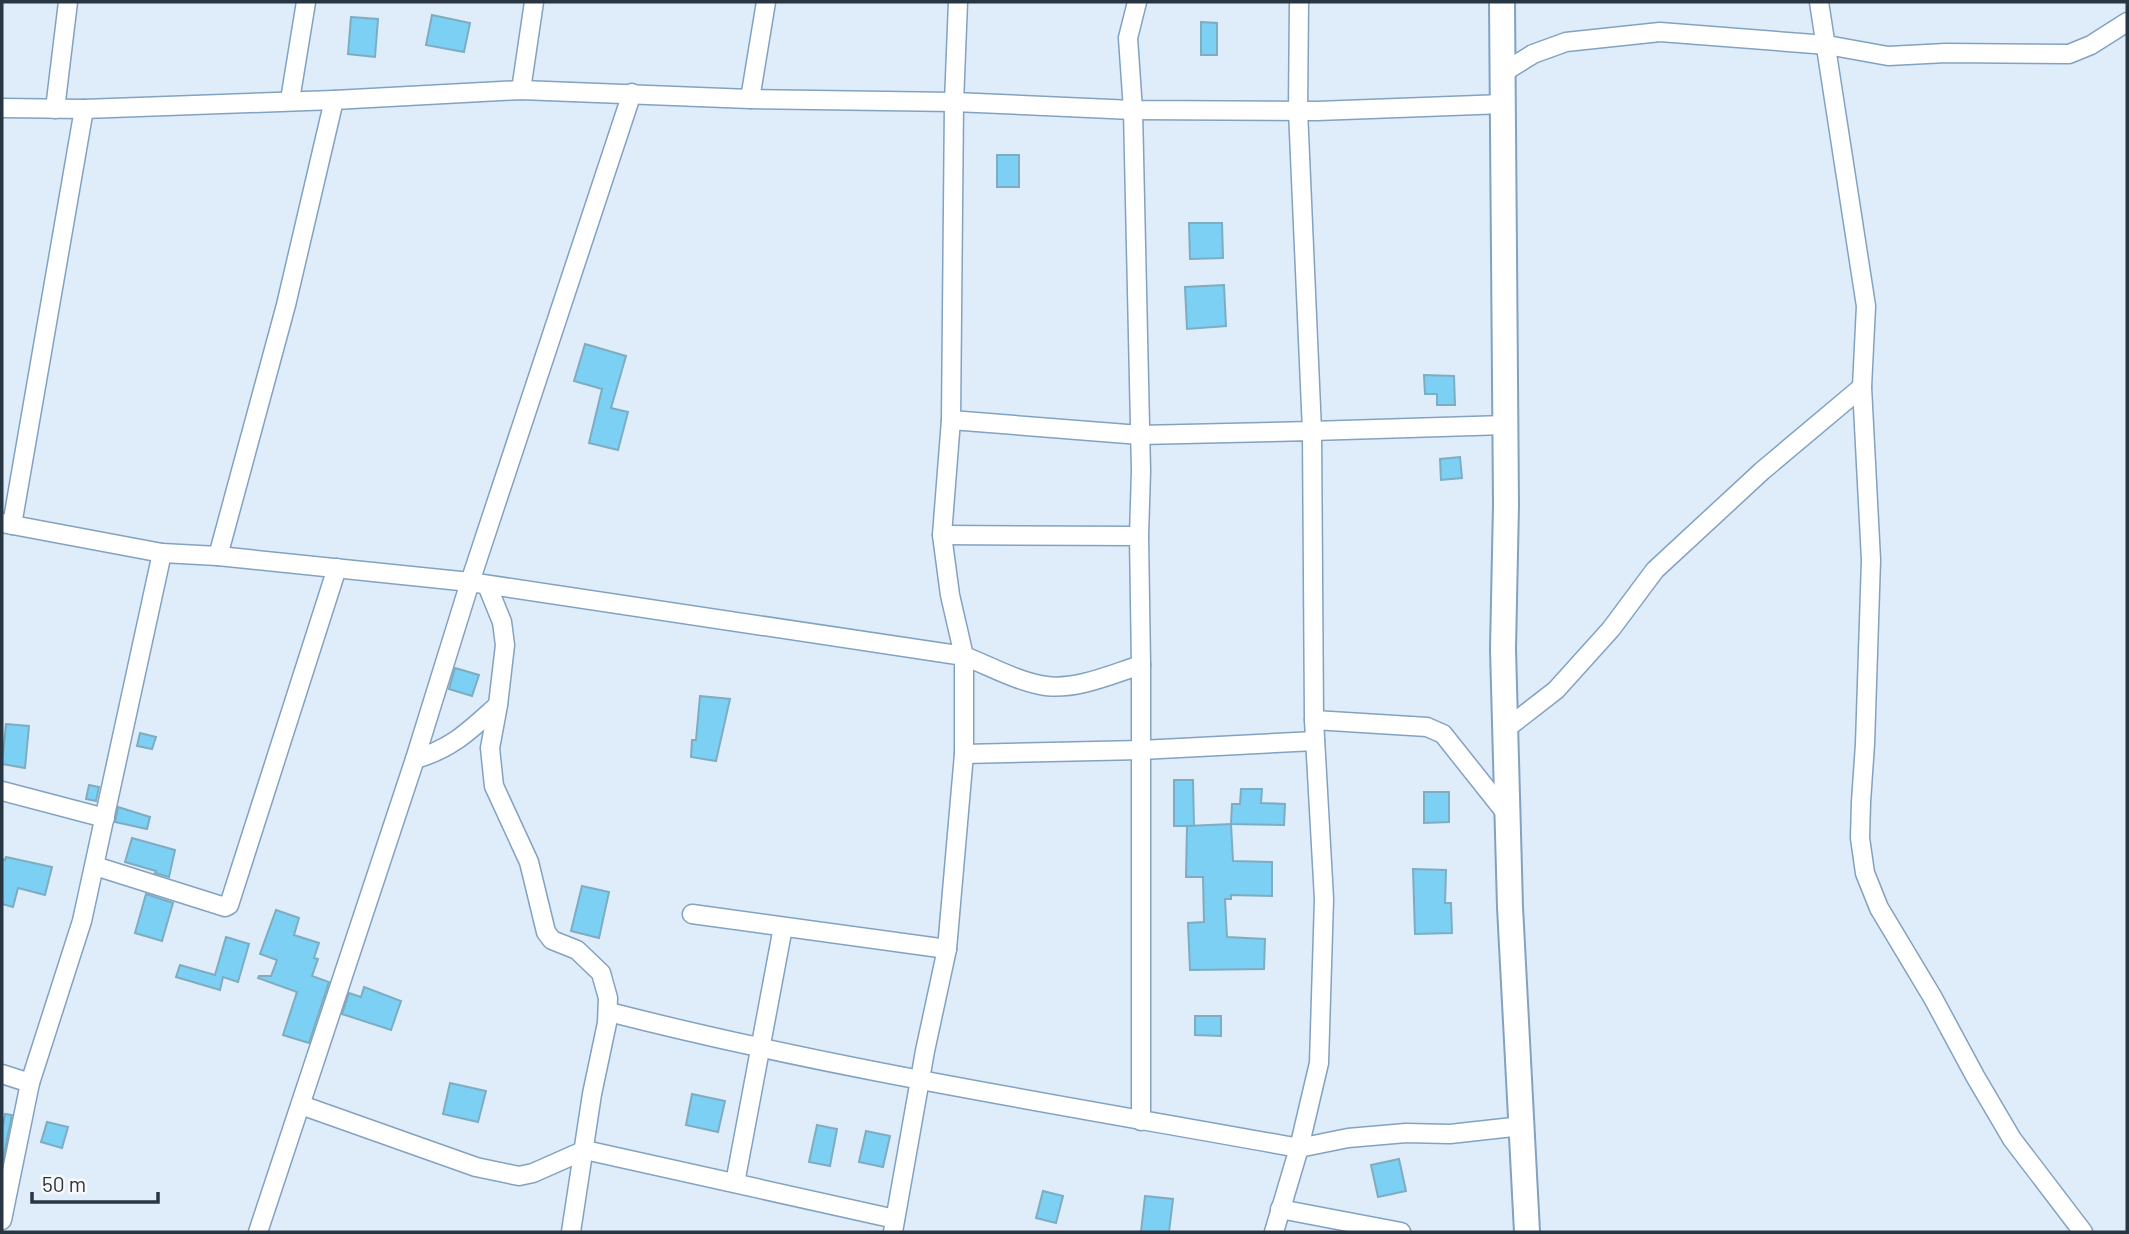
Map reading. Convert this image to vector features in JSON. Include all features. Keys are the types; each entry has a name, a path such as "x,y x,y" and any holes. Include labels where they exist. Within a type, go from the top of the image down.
{"street":[{"path":"55,109 68,2"},
{"path":"290,100 306,2"},
{"path":"521,90 534,2"},
{"path":"750,99 766,2"},
{"path":"301,1105 476,1167 519,1176 533,1173 584,1150 736,1183 894,1226 947,949 964,754 964,656 950,595 942,535 951,420 954,102 958,2"},
{"path":"1137,2 1128,38 1133,110 1140,435 1141,1121"},
{"path":"1274,1232 1299,1148 1319,1063 1324,899 1314,720 1311,431 1298,110 1299,2"},
{"path":"1502,2 1505,425 1503,649 1510,906 1527,1232"},
{"path":"1819,2 1866,306 1862,387 1871,560 1860,838 1865,873 1879,908 2012,1139 2083,1232"},
{"path":"1503,72 1533,54 1566,42 1660,32 1827,45 1888,56 1946,53 2048,56 2069,54 2091,46 2127,22"},
{"path":"2,108 84,109 521,90 750,99 954,102 1133,110 1399,109 1504,104"},
{"path":"258,1232 415,759 478,584 632,93"},
{"path":"218,556 286,305 334,100"},
{"path":"84,109 7,524 162,553 218,556 478,584 964,656 1047,686 1069,685 1141,665"},
{"path":"1507,728 1556,690 1611,629 1655,570 1762,471 1862,387"},
{"path":"951,420 1140,435 1505,425"},
{"path":"942,535 1139,536"},
{"path":"2,1220 30,1083 82,921 162,553"},
{"path":"95,866 225,907 229,905 337,568"},
{"path":"478,584 502,622 505,645 490,748 494,786 529,862 546,932 552,940 577,950 601,973 609,1012 592,1094 571,1232"},
{"path":"415,759 436,754 456,743 498,705"},
{"path":"1314,720 1427,727 1443,734 1509,817"},
{"path":"964,754 1141,750 1315,741"},
{"path":"2,790 105,818"},
{"path":"692,914 947,949"},
{"path":"736,1183 783,927"},
{"path":"609,1012 686,1031 921,1080 1299,1148 1348,1138 1406,1133 1450,1134 1522,1126"},
{"path":"2,1074 30,1083"},
{"path":"1280,1209 1401,1232"}],"building":[{"path":"432,15 470,23 464,52 426,45"},
{"path":"351,17 378,19 375,57 348,54"},
{"path":"1201,22 1217,23 1217,55 1201,55"},
{"path":"997,155 1019,155 1019,187 997,187"},
{"path":"1189,223 1222,223 1223,258 1190,259"},
{"path":"1224,285 1226,326 1187,329 1185,287"},
{"path":"585,344 626,356 611,408 628,412 618,450 589,443 602,389 574,381"},
{"path":"1424,375 1454,376 1455,405 1437,405 1437,394 1425,394"},
{"path":"1460,457 1462,478 1441,480 1440,459"},
{"path":"455,668 479,675 472,696 449,689"},
{"path":"700,696 730,699 716,761 691,757 692,740 696,740"},
{"path":"6,724 29,726 25,768 2,764"},
{"path":"140,733 156,737 152,749 137,746"},
{"path":"1174,780 1193,780 1194,826 1174,826"},
{"path":"89,785 99,787 96,801 86,799"},
{"path":"1241,789 1262,789 1261,803 1285,804 1284,825 1231,824 1232,804 1240,804"},
{"path":"1424,792 1449,792 1449,822 1424,823"},
{"path":"118,807 150,817 147,829 115,822"},
{"path":"1231,824 1233,861 1272,862 1272,896 1231,895 1231,899 1225,899 1227,937 1265,939 1264,969 1190,970 1188,923 1204,922 1203,877 1186,877 1187,826"},
{"path":"132,838 175,850 169,877 125,862"},
{"path":"6,857 52,867 45,895 18,888 13,907 2,904 2,859 5,860"},
{"path":"1413,869 1446,870 1445,903 1451,903 1452,933 1415,934"},
{"path":"582,886 609,892 599,938 571,931"},
{"path":"146,894 173,903 162,941 135,933"},
{"path":"276,910 299,918 294,935 319,943 314,958 318,959 312,976 329,982 309,1043 283,1035 297,992 258,978 271,976 277,960 260,954"},
{"path":"226,937 249,944 238,982 223,977 220,990 176,977 180,965 215,975"},
{"path":"364,987 401,1001 391,1030 342,1014 349,993 361,997"},
{"path":"1195,1016 1221,1016 1221,1036 1195,1035"},
{"path":"450,1083 486,1091 478,1122 443,1114"},
{"path":"692,1094 725,1101 718,1132 686,1125"},
{"path":"5,1114 12,1115 2,1164 2,1131"},
{"path":"47,1122 68,1127 62,1148 41,1142"},
{"path":"817,1125 837,1129 830,1166 809,1162"},
{"path":"866,1131 890,1136 883,1167 859,1162"},
{"path":"1399,1159 1406,1191 1378,1197 1371,1165"},
{"path":"1043,1191 1063,1196 1056,1223 1036,1218"},
{"path":"1145,1196 1173,1199 1169,1232 1141,1232"}]}
